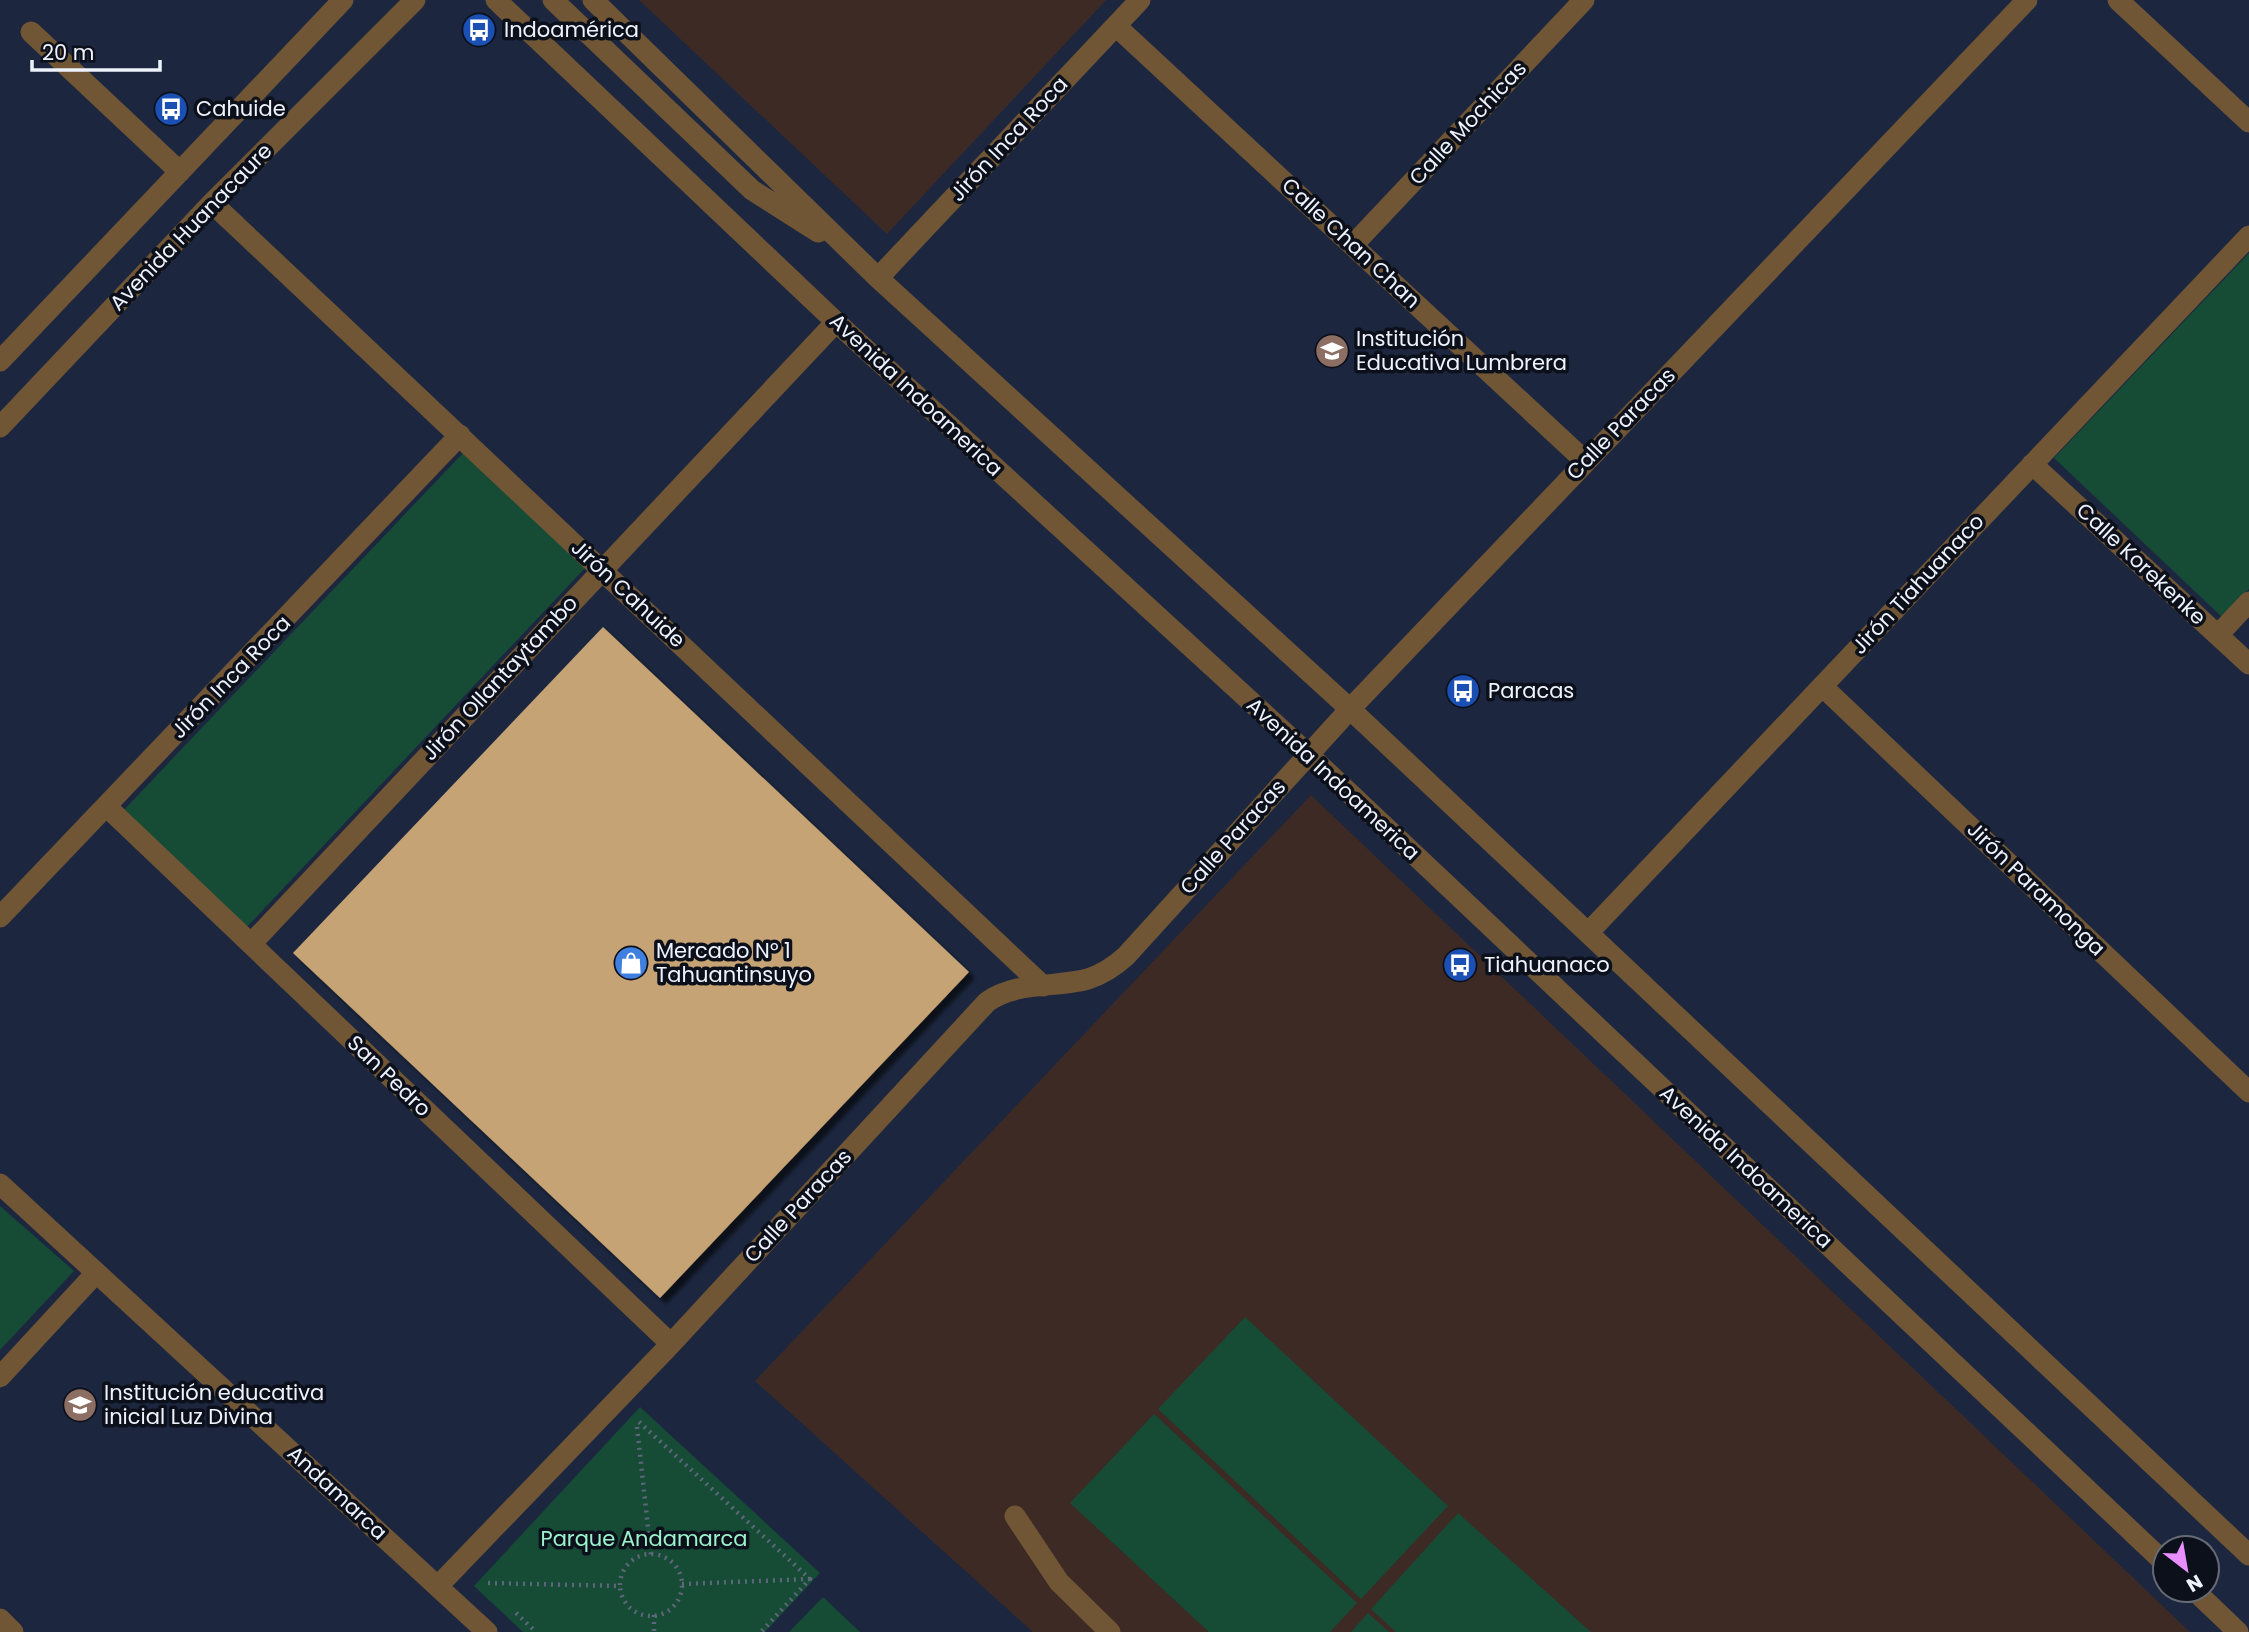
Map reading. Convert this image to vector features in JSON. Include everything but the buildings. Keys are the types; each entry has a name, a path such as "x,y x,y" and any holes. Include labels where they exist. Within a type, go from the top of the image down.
{"street":[{"path":"0,361 343,0"},
{"name":"Avenida Huanacaure","path":"0,427 212,202 415,0"},
{"name":"Avenida Indoamerica","path":"496,0 836,322 1308,754 2151,1550"},
{"path":"553,0 751,190 855,255"},
{"path":"593,0 878,278 1350,709 2249,1555"},
{"name":"Jirón Inca Roca","path":"878,278 1140,0"},
{"name":"Calle Mochicas","path":"1353,245 1584,0"},
{"name":"Calle Paracas","path":"438,1586 671,1344 987,1003 1009,990 1089,978 1110,969 1126,956 1350,709 2027,0"},
{"path":"2118,0 2249,122"},
{"name":"Calle Chan Chan","path":"1116,26 1585,461"},
{"path":"31,32 180,172"},
{"name":"Jirón Cahuide","path":"212,202 1044,986"},
{"name":"Jirón Tiahuanaco","path":"1588,933 2249,236"},
{"name":"Jirón Ollantaytambo","path":"251,944 836,322"},
{"name":"Jirón Inca Roca","path":"0,918 460,435"},
{"name":"Calle Korekenke","path":"2032,464 2249,664"},
{"path":"2218,635 2249,602"},
{"name":"Jirón Paramonga","path":"1822,686 2249,1093"},
{"name":"San Pedro","path":"107,807 671,1344"},
{"name":"Andamarca","path":"0,1184 487,1632"},
{"path":"0,1377 96,1273"},
{"path":"1015,1517 1059,1581 1110,1632"},
{"path":"2209,1604 2238,1632"},
{"path":"0,1619 13,1632"}],"path":[{"path":"651,1555 636,1419 810,1579"},
{"path":"651,1555 666,1558 674,1564 682,1584 676,1604 668,1611 654,1615 640,1615 632,1610 625,1602 620,1586 627,1565 635,1559 651,1555"},
{"path":"682,1584 810,1579"},
{"path":"761,1632 810,1579"},
{"path":"484,1583 620,1586"},
{"path":"654,1615 654,1632"}],"shaded area":[{"path":"639,0 1106,0 887,234"},
{"path":"1311,795 2151,1595 2151,1604 2161,1604 2190,1632 1033,1632 755,1381"}],"green space":[{"path":"2249,253 2249,589 2222,617 2054,458"},
{"path":"463,453 585,568 244,930 120,814"},
{"path":"0,1206 74,1271 0,1350"},
{"path":"1245,1317 1448,1506 1361,1599 1158,1409"},
{"name":"Parque Andamarca","path":"640,1407 820,1573 765,1632 523,1632 474,1586"},
{"path":"1154,1414 1357,1603 1330,1632 1209,1632 1070,1503"},
{"path":"1458,1513 1591,1632 1396,1632 1371,1609"},
{"path":"823,1597 860,1632 789,1632"},
{"path":"1368,1613 1389,1632 1351,1632"}],"place":[{"name":"Indoamérica","path":"479,30"},
{"name":"Cahuide","path":"171,109"},
{"name":"Institución Educativa Lumbrera","path":"1332,351"},
{"name":"Paracas","path":"1463,691"},
{"name":"Mercado N° 1 Tahuantinsuyo","path":"631,963"},
{"name":"Tiahuanaco","path":"1460,965"},
{"name":"Institución educativa inicial Luz Divina","path":"80,1405"}]}
